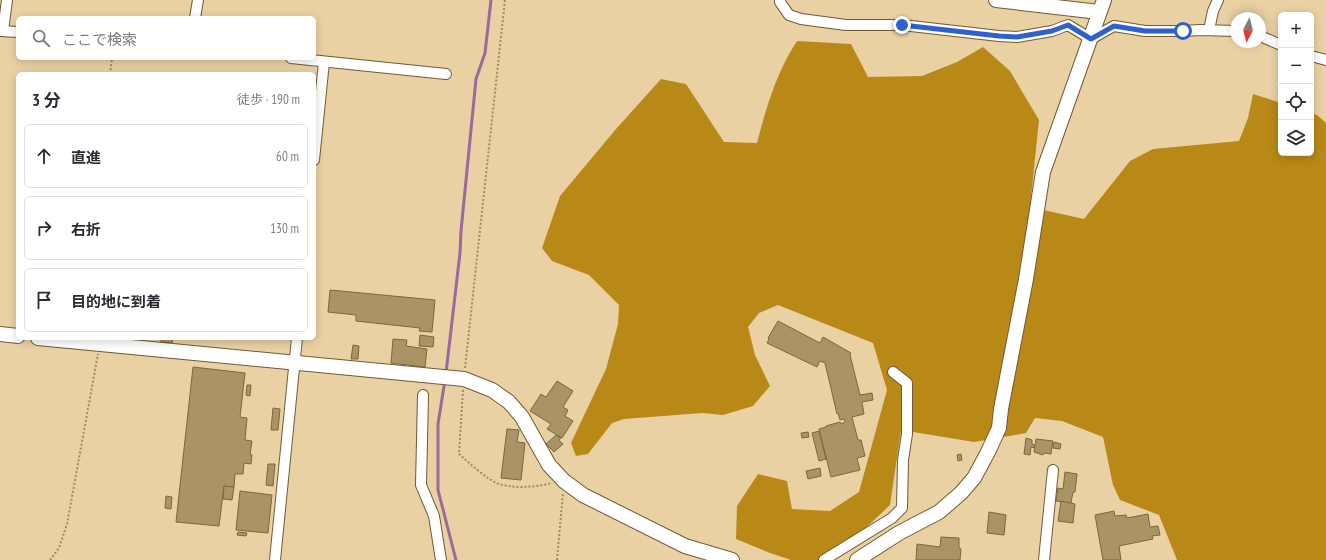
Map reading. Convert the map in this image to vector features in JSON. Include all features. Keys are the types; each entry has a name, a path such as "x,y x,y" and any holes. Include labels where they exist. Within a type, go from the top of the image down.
{"street":[{"path":"7,0 1,31 16,32"},
{"path":"195,16 198,0"},
{"path":"780,0 789,15 800,20 846,25 902,25 1017,37 1052,31 1068,25 1091,39"},
{"path":"857,560 899,534 939,512 961,493 974,478 999,428 1001,409 1026,280 1043,172 1102,6 996,0"},
{"path":"1209,30 1213,11 1218,0"},
{"path":"1091,39 1114,26 1145,31 1230,31"},
{"path":"1266,39 1278,44"},
{"path":"1314,57 1326,60"},
{"path":"308,60 446,74"},
{"path":"316,140 324,62"},
{"path":"0,334 16,336"},
{"path":"59,340 464,380 492,390 509,402 522,417 549,465 564,481 583,495 686,546 732,560"},
{"path":"275,560 296,340"},
{"path":"824,560 892,518 902,508 903,460 908,434 907,383 893,372"},
{"path":"423,395 421,485 434,516 441,560"},
{"path":"1044,560 1053,470"}],"path":[{"path":"505,0 464,380 459,454 476,469 498,484 531,487 564,481 557,560"},
{"path":"110,72 112,60"},
{"path":"50,560 59,548 67,524 100,344"}],"shaded area":[{"path":"797,41 851,44 868,77 922,76 957,62 983,47 1010,71 1039,120 1030,207 1084,219 1130,161 1153,149 1239,141 1248,118 1253,94 1278,102 1278,156 1314,156 1314,114 1326,123 1326,560 1177,560 1159,515 1120,500 1113,485 1103,437 1062,421 1035,418 1026,433 974,442 901,430 890,505 832,560 791,560 736,539 737,506 758,474 787,481 792,509 830,511 859,492 887,390 873,343 778,305 759,313 748,327 755,355 770,386 753,406 723,415 702,413 624,419 612,423 588,454 576,456 571,443 606,369 618,324 619,305 589,275 552,261 542,248 560,196 616,129 661,79 686,84 724,142 757,143 768,103 778,77"}],"building":[{"path":"330,290 435,300 432,332 419,331 420,328 356,321 356,315 328,312"},
{"path":"778,321 820,343 823,337 851,353 850,355 860,395 872,393 873,400 862,402 864,414 852,417 858,440 861,440 865,456 857,458 860,470 831,477 819,429 840,422 841,424 845,422 844,419 840,420 838,413 837,414 825,363 820,361 817,367 767,343 768,338"},
{"path":"420,335 434,337 433,347 419,346"},
{"path":"393,339 407,340 406,346 427,349 425,367 391,363"},
{"path":"161,340 173,340 172,343 161,342"},
{"path":"353,345 359,346 358,359 351,359"},
{"path":"193,367 245,373 240,417 247,418 245,440 252,441 250,454 252,455 251,464 244,463 243,474 235,474 234,487 224,486 219,526 176,522"},
{"path":"557,381 573,391 563,407 568,410 565,416 573,421 562,438 547,429 551,424 530,411 541,394 546,397"},
{"path":"247,385 251,385 250,396 246,395"},
{"path":"273,408 280,409 278,430 271,430"},
{"path":"507,429 519,430 517,442 525,443 521,480 501,478"},
{"path":"819,431 826,459 819,461 812,433"},
{"path":"808,432 809,437 802,438 801,433"},
{"path":"556,435 561,438 559,440 563,444 554,452 546,444"},
{"path":"1026,438 1032,440 1032,444 1035,445 1035,448 1031,447 1030,455 1024,454"},
{"path":"1036,439 1053,441 1051,454 1044,453 1043,455 1034,452"},
{"path":"1054,442 1061,444 1060,449 1053,448"},
{"path":"961,454 962,460 958,461 957,455"},
{"path":"268,464 275,464 273,486 266,485"},
{"path":"820,468 821,476 808,479 806,471"},
{"path":"1065,472 1077,474 1075,492 1073,492 1071,503 1056,501 1058,488 1063,489"},
{"path":"224,486 234,487 232,500 223,499"},
{"path":"240,491 272,495 268,533 236,530"},
{"path":"166,496 172,497 171,509 165,508"},
{"path":"1061,501 1075,504 1073,523 1058,521"},
{"path":"1114,511 1115,516 1126,515 1127,518 1148,514 1150,527 1158,526 1160,535 1152,536 1153,539 1119,546 1121,560 1103,560 1095,515"},
{"path":"989,512 1006,515 1004,535 987,533"},
{"path":"238,532 247,533 246,536 237,535"},
{"path":"941,537 959,538 959,548 961,549 960,560 916,560 917,544 940,547"}],"waterway":[{"path":"446,373 460,253 476,79 485,53 491,0"},
{"path":"445,380 438,424 438,490 456,560"}],"route":[{"path":"902,25 1017,37 1052,31 1068,25 1091,39 1114,26 1145,31 1183,31"}]}
